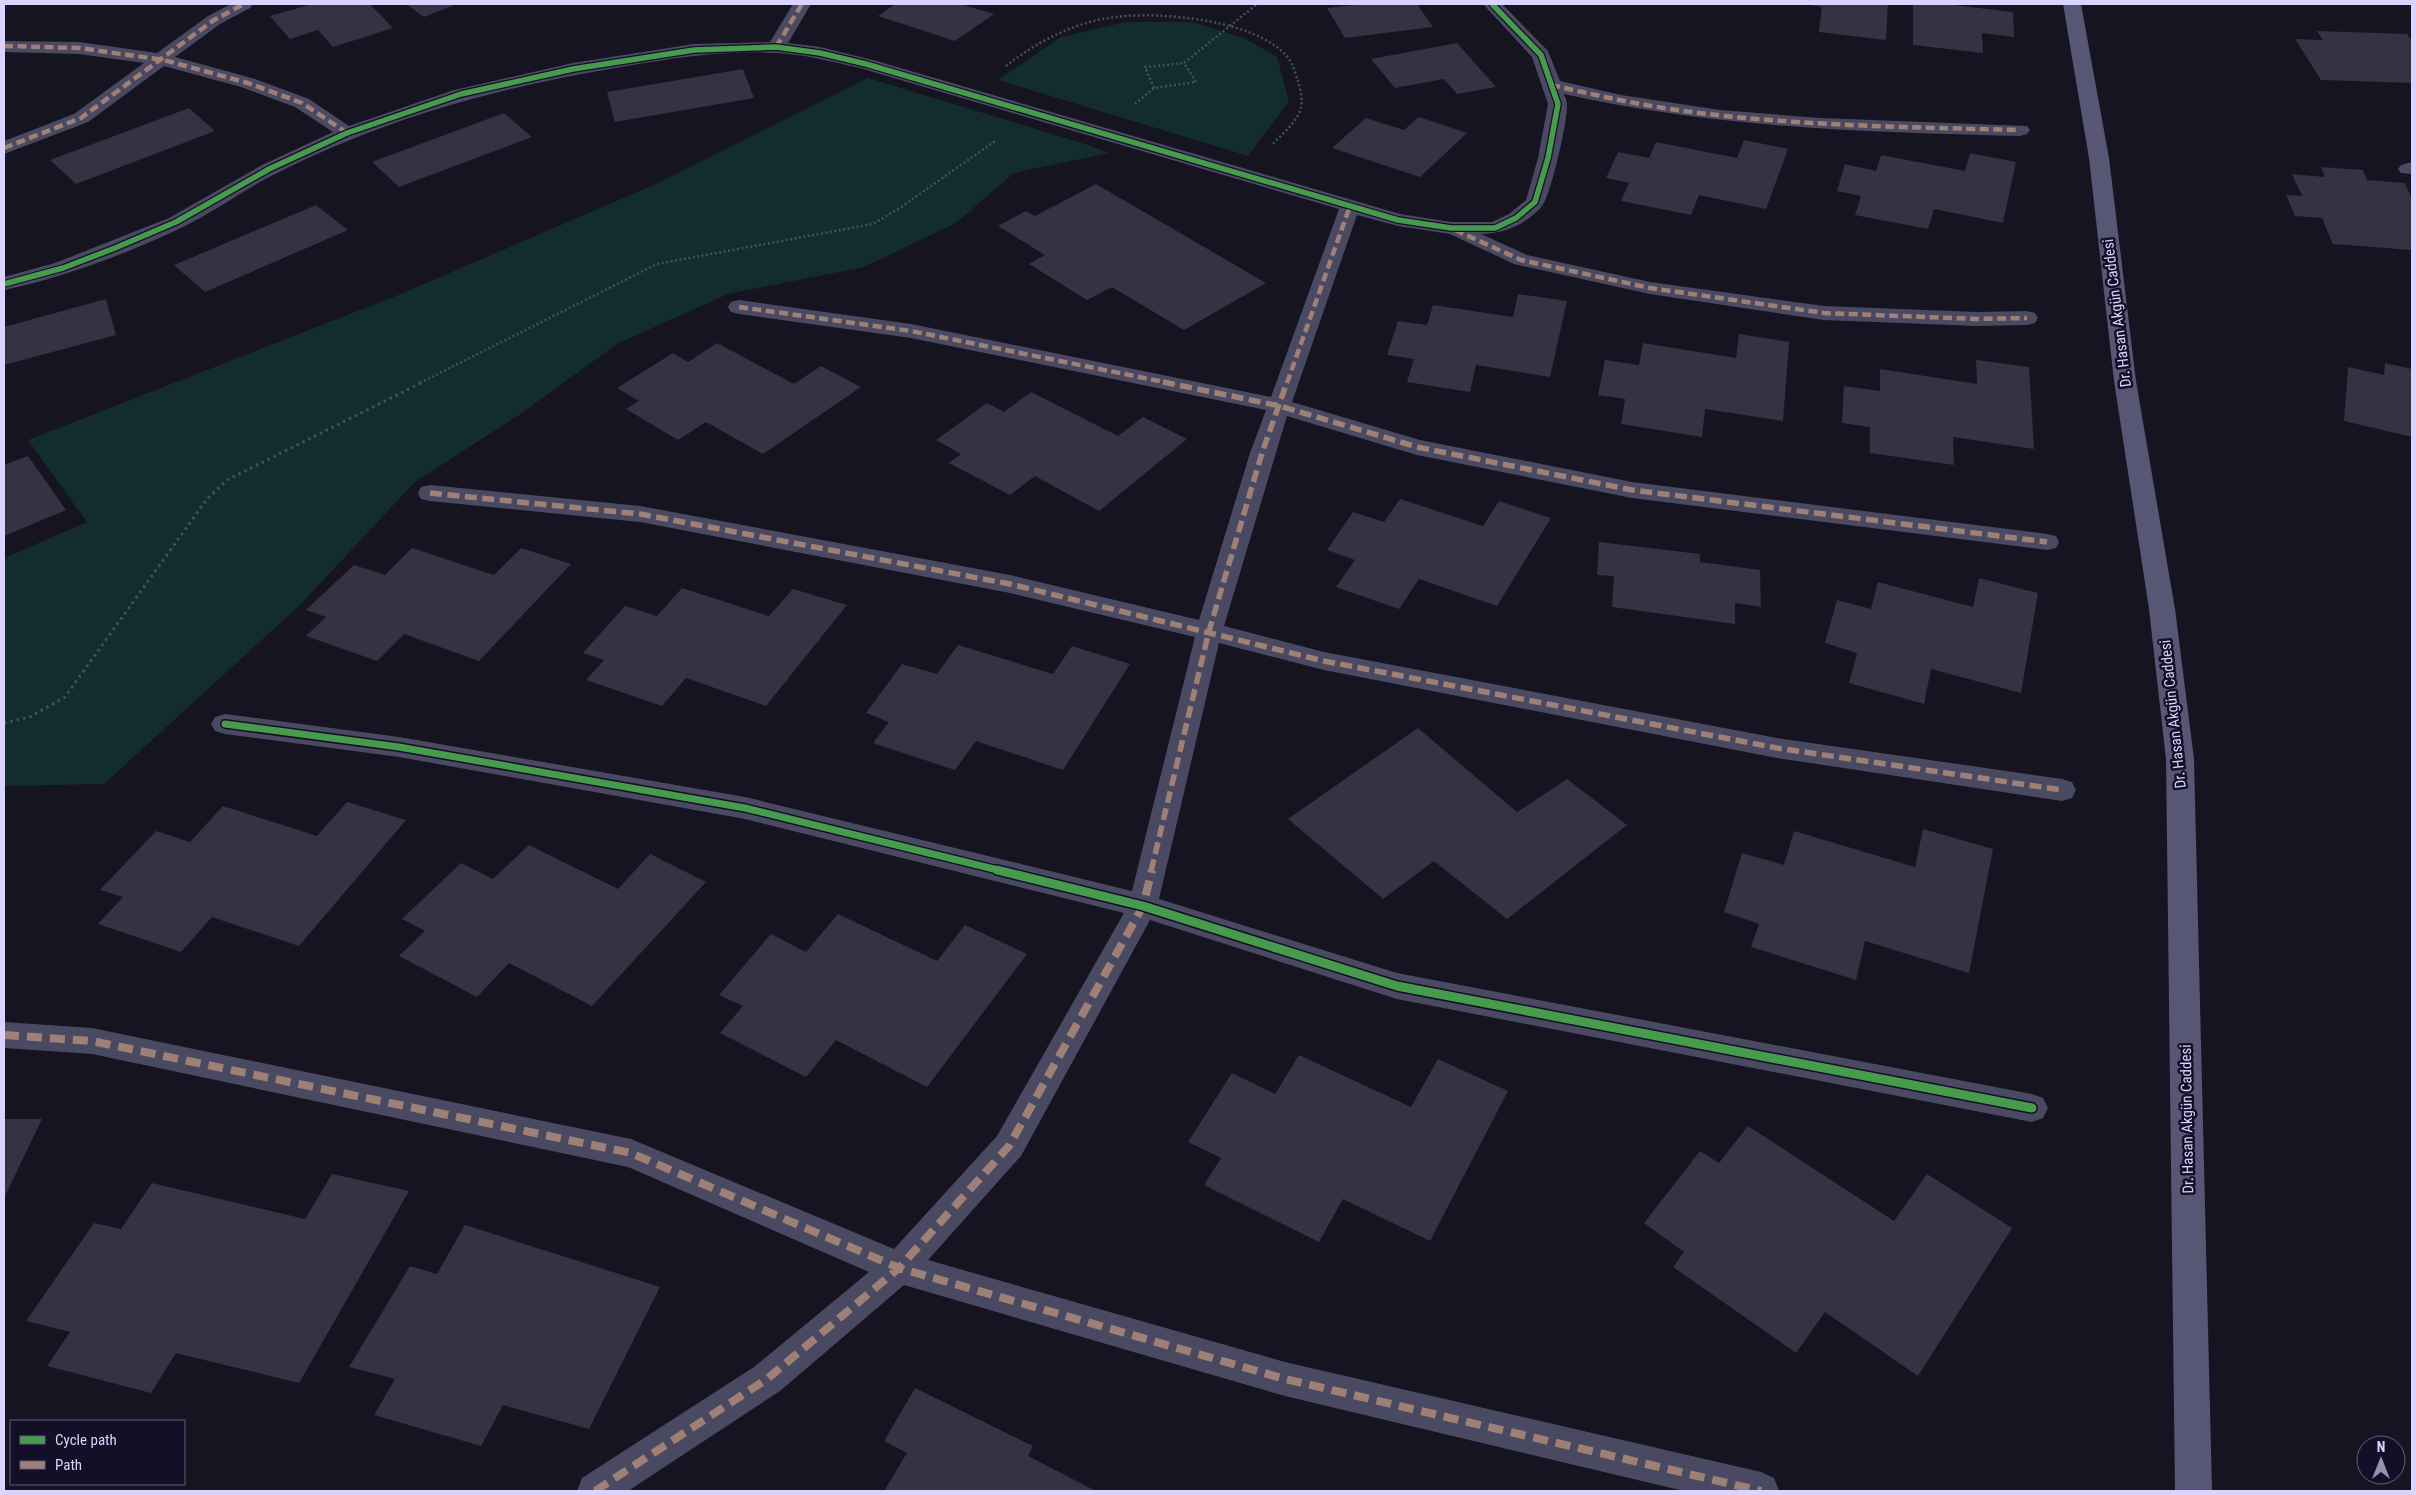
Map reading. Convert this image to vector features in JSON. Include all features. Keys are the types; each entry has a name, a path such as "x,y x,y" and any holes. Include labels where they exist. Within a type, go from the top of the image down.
{"street":[{"path":"4,148 81,118 164,60 214,20 244,4"},
{"path":"776,48 802,4"},
{"path":"4,284 63,268 167,226 269,169 347,133 461,94 573,69 694,50 776,48 820,53 969,93 1398,220 1451,228 1495,228 1516,218 1535,202 1548,158 1558,104 1541,55 1492,4"},
{"name":"Dr. Hasan Akgün Caddesi","path":"2072,4 2098,158 2125,381 2162,609 2180,759 2194,1491"},
{"path":"4,46 78,48 164,60 248,83 302,103 347,133"},
{"path":"1551,85 1623,101 1802,122 2020,130"},
{"path":"595,1491 767,1379 899,1268 1009,1146 1143,906 1209,631 1262,453 1350,206"},
{"path":"1451,228 1521,260 1650,288 1824,312 1977,319 2027,318"},
{"path":"739,307 911,331 1280,406 1418,447 1632,490 2047,542"},
{"path":"430,493 640,514 1010,584 1209,631 1324,661 1767,746 2062,790"},
{"path":"226,724 399,747 745,808 1143,906 1396,986 2032,1108"},
{"path":"4,1035 92,1041 631,1153 899,1268 1285,1379 1761,1491"}],"path":[{"path":"1154,88 1145,67 1184,64 1257,4"},
{"path":"969,93 1026,50 1066,29 1116,17 1168,15 1201,18 1231,26 1265,40 1291,60 1299,80 1301,107 1284,132 1242,175"},
{"path":"1100,133 1154,88 1196,82 1184,64"},
{"path":"4,724 30,717 65,698 207,499 227,480 657,264 873,224 900,208 1034,113"}],"green space":[{"path":"1126,22 1192,22 1244,38 1277,57 1289,101 1248,156 998,80 1061,37"},
{"path":"868,78 1109,153 1014,173 956,223 864,267 728,294 617,344 519,415 415,482 300,605 104,784 4,786 4,558 87,522 28,440 396,296 656,184"}],"building":[{"path":"312,4 370,4 393,28 333,47 318,30 290,39 270,16"},
{"path":"406,4 457,4 424,17"},
{"path":"895,4 960,4 994,14 955,41 878,16"},
{"path":"1363,4 1417,4 1433,27 1345,38 1327,8"},
{"path":"1805,4 1888,4 1886,40 1819,32 1822,7"},
{"path":"1913,4 1945,4 2013,12 2014,37 1982,33 1983,53 1913,45"},
{"path":"2317,31 2407,34 2412,42 2412,83 2321,80 2295,39 2323,40"},
{"path":"1457,43 1496,87 1457,94 1444,79 1395,88 1371,59"},
{"path":"743,69 754,98 615,122 607,92"},
{"path":"189,108 215,131 76,184 50,160"},
{"path":"504,113 532,137 399,187 372,162"},
{"path":"1419,117 1467,133 1420,177 1332,148 1366,118 1404,130"},
{"path":"1744,140 1788,149 1766,209 1699,195 1691,215 1621,201 1629,183 1606,178 1618,152 1649,158 1656,142 1737,158"},
{"path":"1970,153 2016,162 2003,223 1934,209 1928,229 1855,215 1861,196 1837,191 1845,164 1876,171 1881,155 1965,171"},
{"path":"2321,167 2363,170 2367,180 2405,183 2412,199 2412,250 2333,244 2322,218 2295,216 2286,195 2302,196 2292,174 2325,177"},
{"path":"1096,184 1266,283 1184,330 1112,287 1087,300 1029,264 1045,255 998,226 1026,211 1035,216"},
{"path":"316,205 348,230 205,292 174,265"},
{"path":"1518,294 1567,301 1550,377 1476,365 1470,392 1407,382 1414,359 1387,355 1398,321 1427,325 1433,305 1513,317"},
{"path":"106,299 116,335 4,365 4,327"},
{"path":"1739,334 1789,342 1783,421 1705,409 1702,437 1621,424 1625,399 1598,395 1605,360 1639,365 1643,343 1736,358"},
{"path":"717,343 794,384 821,366 861,387 763,454 706,422 678,440 626,409 639,401 617,388 673,353 688,362"},
{"path":"1976,360 2029,367 2034,449 1953,437 1954,465 1870,453 1870,427 1842,423 1844,386 1880,391 1880,369 1977,384"},
{"path":"2385,363 2412,369 2412,437 2344,421 2348,367 2384,375"},
{"path":"1031,392 1118,436 1143,417 1187,439 1099,511 1035,476 1010,495 949,463 961,454 936,440 987,403 1004,412"},
{"path":"28,456 66,510 4,536 4,465"},
{"path":"1400,499 1483,526 1499,501 1551,518 1497,606 1419,579 1399,609 1336,587 1355,560 1327,550 1353,512 1384,522"},
{"path":"1599,542 1700,554 1700,562 1760,570 1761,607 1735,603 1735,624 1612,607 1614,576 1597,575"},
{"path":"412,548 494,575 521,548 571,564 479,661 404,634 377,661 306,636 326,617 306,610 354,565 385,575"},
{"path":"1979,578 2038,593 2021,693 1931,669 1924,704 1849,683 1857,653 1825,643 1837,600 1871,609 1878,582 1973,607"},
{"path":"682,588 769,616 793,589 847,605 766,706 686,678 662,706 586,680 604,660 583,653 625,606 657,616"},
{"path":"958,645 1053,674 1072,646 1130,664 1063,770 976,741 955,770 873,743 889,722 866,713 902,664 937,674"},
{"path":"1418,728 1517,812 1567,779 1627,825 1507,919 1434,861 1383,899 1288,819"},
{"path":"347,802 406,820 299,946 212,917 181,952 98,924 123,897 100,890 156,831 190,842 223,806 317,836"},
{"path":"1923,829 1993,849 1969,973 1865,941 1856,980 1751,947 1759,924 1724,912 1742,853 1784,865 1794,831 1915,867"},
{"path":"529,845 618,889 650,854 706,882 592,1006 509,963 477,997 399,956 425,931 402,919 461,863 493,879"},
{"path":"838,914 937,961 965,925 1027,954 927,1087 836,1040 806,1077 720,1033 743,1006 719,995 771,934 806,952"},
{"path":"1299,1055 1411,1107 1438,1059 1508,1091 1430,1241 1343,1199 1319,1242 1204,1185 1221,1158 1188,1142 1232,1073 1275,1094"},
{"path":"4,1119 42,1119 4,1198"},
{"path":"1748,1126 1894,1221 1927,1174 2012,1228 1918,1376 1825,1312 1796,1353 1673,1267 1684,1252 1644,1223 1700,1151 1719,1163"},
{"path":"332,1174 409,1191 299,1383 176,1353 151,1393 47,1366 70,1332 26,1321 94,1223 121,1229 152,1183 305,1219"},
{"path":"465,1225 660,1287 589,1429 503,1405 481,1446 374,1415 395,1379 349,1367 410,1266 437,1274"},
{"path":"915,1388 1033,1446 1028,1456 1096,1491 884,1491 907,1453 884,1441"}],"marked path":[{"path":"4,148 81,118 214,20 244,4"},
{"path":"776,47 802,4"},
{"path":"4,46 79,48 164,60 248,83 302,103 347,133"},
{"path":"1551,85 1621,101 1720,116 1820,124 2020,130"},
{"path":"595,1491 767,1379 899,1268 1009,1146 1143,906 1209,631 1262,453 1350,206"},
{"path":"1455,230 1521,260 1650,288 1824,313 1977,319 2027,318"},
{"path":"739,307 911,331 1146,378 1280,406 1417,447 1632,490 2047,542"},
{"path":"430,493 640,514 1010,584 1209,631 1324,661 1777,748 2062,790"},
{"path":"4,1035 92,1041 631,1153 899,1268 1285,1379 1761,1491"}],"cycle path":[{"path":"4,284 63,268 115,248 176,222 269,169 347,133 461,94 573,69 694,50 776,47 820,53 866,64 1398,220 1451,228 1495,228 1516,218 1535,202 1548,158 1558,104 1541,55 1492,4"},
{"path":"225,724 399,747 745,808 1143,906 1397,986 2032,1108"}]}
